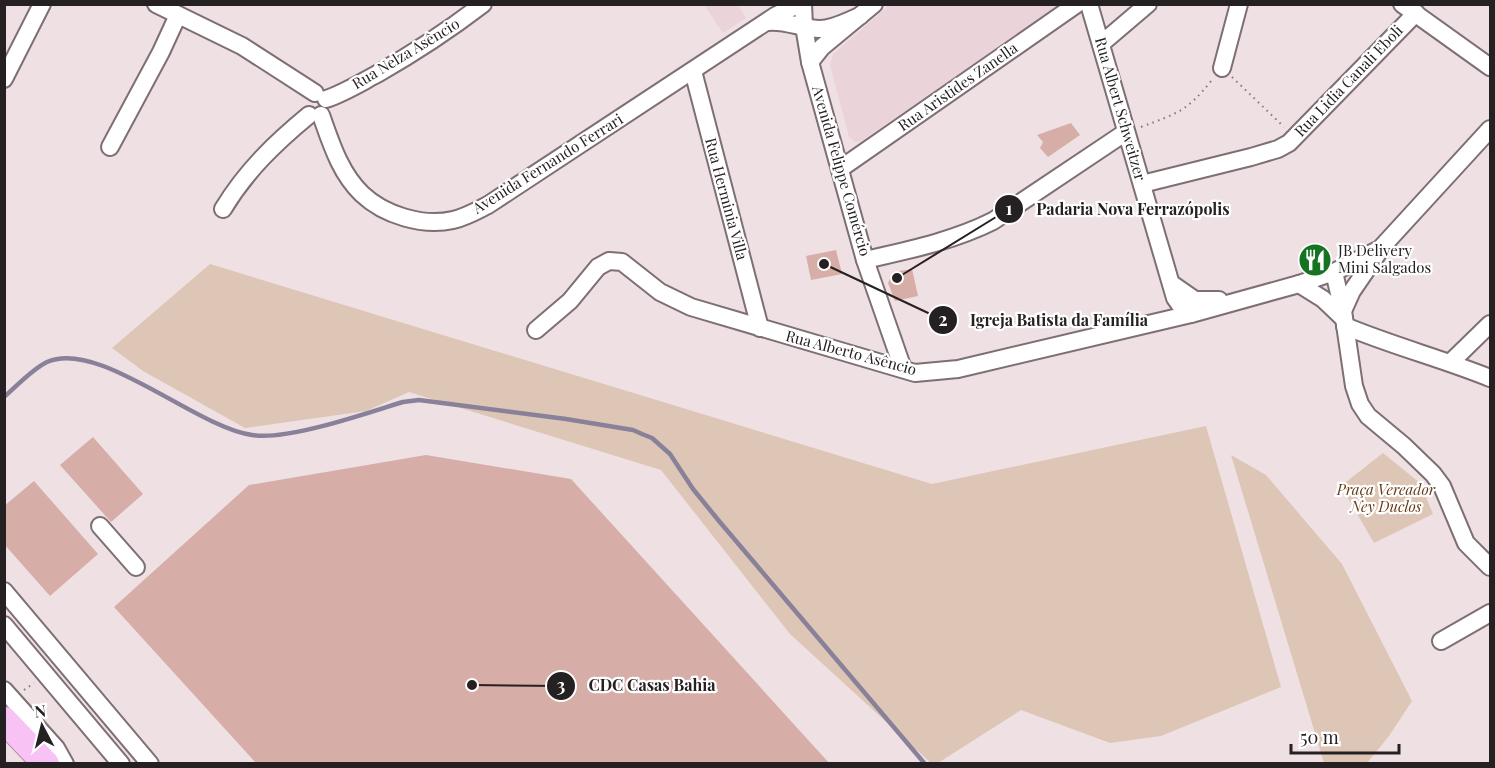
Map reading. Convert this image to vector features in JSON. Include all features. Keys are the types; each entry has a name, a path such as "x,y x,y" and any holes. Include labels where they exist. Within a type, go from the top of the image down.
{"highway":[{"path":"7,703 46,764"}],"street":[{"path":"4,79 42,4"},
{"path":"110,147 161,52 178,15 156,4"},
{"name":"Rua Nelza Asêncio","path":"223,209 234,190 256,163 315,105 352,88 402,60 483,4"},
{"name":"Avenida Fernando Ferrari","path":"178,15 242,46 281,72 315,105 340,163 362,194 393,213 417,220 441,222 464,217 488,205 767,22 801,4"},
{"name":"Avenida Felippe Comércio","path":"801,4 810,63 865,260 903,369"},
{"path":"810,63 822,47 874,4"},
{"name":"Rua Aristides Zanella","path":"840,169 1077,4"},
{"name":"Rua Albert Schweitzer","path":"1089,4 1172,283 1179,304 1191,314"},
{"path":"1101,44 1148,4"},
{"path":"1222,68 1239,4"},
{"path":"1409,9 1491,67"},
{"name":"Rua Lidia Canali Eboli","path":"1142,184 1251,158 1278,149 1295,137 1409,9"},
{"path":"767,22 783,21 825,28 860,16"},
{"name":"Rua Herminia Villa","path":"693,71 760,328"},
{"path":"1344,319 1352,291 1380,249 1491,129"},
{"path":"865,260 924,246 993,221 1126,132"},
{"name":"Rua Alberto Asêncio","path":"536,330 570,301 597,267 616,260 628,266 651,286 670,298 692,307 915,373 958,369 1191,314 1299,284 1334,272 1380,249"},
{"path":"1334,272 1354,386 1360,404 1368,416 1433,474 1442,486 1467,543 1491,567"},
{"name":"Rua Albert Schweitzer","path":"1155,322 1170,306 1172,283"},
{"name":"Rua Alberto Asêncio","path":"1172,283 1195,300 1241,300"},
{"path":"1299,284 1323,299 1344,319 1394,345 1451,362 1491,378"},
{"path":"1451,362 1491,324"},
{"path":"100,526 136,567"},
{"path":"4,591 150,764"},
{"path":"1441,641 1491,613"},
{"path":"4,625 121,764"},
{"path":"7,703 56,748 65,764"}],"path":[{"path":"1152,122 1183,110 1195,101 1210,82"},
{"path":"1238,83 1295,137"},
{"path":"7,703 45,674"}],"shaded area":[{"path":"704,5 738,5 746,18 723,33"},
{"path":"889,5 1060,5 861,141 855,142 849,137 830,65 833,54"}],"green space":[{"path":"210,264 932,484 1206,426 1281,687 1161,736 1110,743 1021,710 938,763 931,763 790,634 661,470 409,392 366,411 245,428 143,371 112,348"},
{"name":"Praça Vereador Ney Duclos","path":"1383,453 1420,483 1433,514 1374,543 1341,486"},
{"path":"1231,455 1266,475 1342,564 1412,701 1389,736 1367,763 1324,763"}],"building":[{"path":"1071,123 1080,135 1048,157 1040,148 1043,142 1037,135"},
{"path":"836,250 842,274 811,280 806,256"},
{"path":"912,269 918,296 895,301 888,283 893,272"},
{"path":"93,437 143,494 111,522 60,465"},
{"path":"426,455 571,479 830,764 257,764 114,607 249,485"},
{"path":"34,481 98,554 50,596 4,544 4,506"}],"waterway":[{"path":"4,397 41,365 68,358 93,363 120,373 203,417 229,429 252,435 267,436 306,430 403,402 419,400 633,430 652,438 670,454 693,489 719,521 925,764"}],"place":[{"name":"JB Delivery Mini Salgados","path":"1315,260"},
{"name":"Igreja Batista da Família","path":"824,264"},
{"name":"Padaria Nova Ferrazópolis","path":"897,278"},
{"name":"CDC Casas Bahia","path":"472,685"}]}
